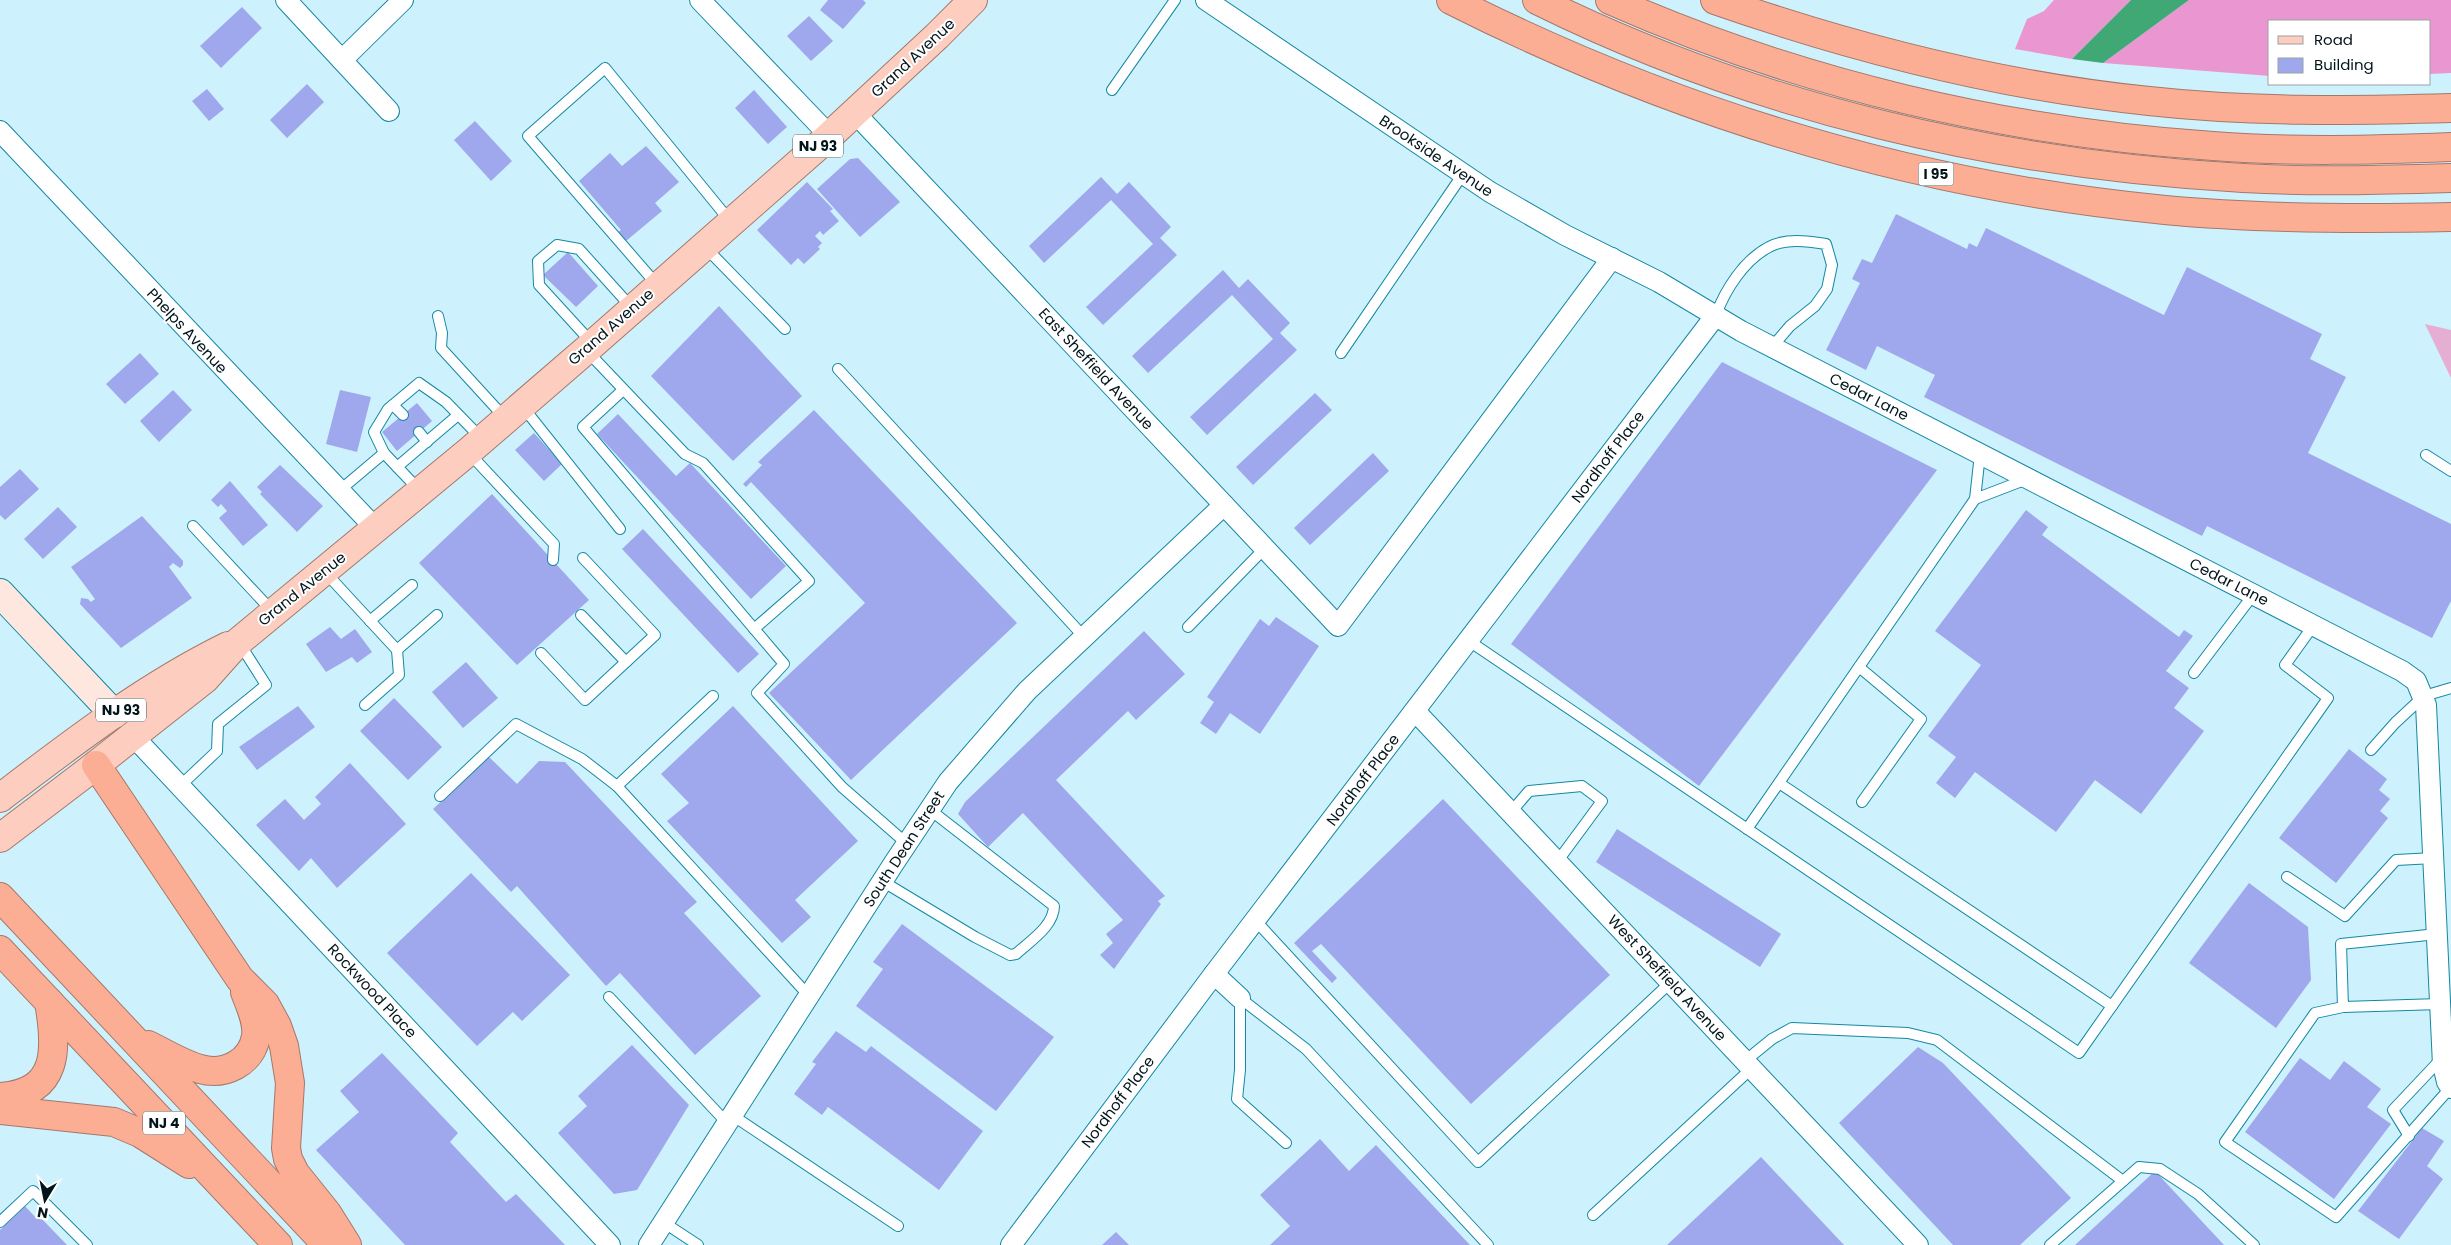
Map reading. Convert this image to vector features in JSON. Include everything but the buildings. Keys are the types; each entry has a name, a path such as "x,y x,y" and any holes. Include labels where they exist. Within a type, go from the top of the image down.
{"highway":[{"name":"I 95","path":"1451,0 1590,65 1717,114 1838,151 1954,178 2070,199 2167,210 2301,217 2451,216"},
{"name":"I 95","path":"1537,0 1614,35 1736,81 1829,110 1964,143 2100,166 2216,177 2339,181 2451,178"},
{"path":"1610,0 1710,41 1796,69 1899,97 2027,125 2121,138 2214,146 2304,150 2451,147"},
{"path":"1716,0 1784,24 1888,54 2034,86 2149,101 2207,106 2325,110 2451,108"},
{"path":"96,765 240,979 266,1004 284,1046 290,1082 286,1148 288,1159 295,1173 327,1213 347,1245"},
{"name":"NJ 4","path":"0,898 327,1245"},
{"name":"NJ 4","path":"0,950 278,1245"},
{"path":"132,1038 200,1069 224,1071 234,1067 248,1053 256,1035 254,1015 240,979"},
{"path":"0,1097 12,1096 31,1088 46,1074 51,1066 55,1045 49,1002"},
{"path":"0,1110 114,1122 140,1133 223,1186"}],"main road":[{"name":"Grand Avenue","path":"0,838 134,736 205,679 238,642 476,446 854,112 973,0"},
{"name":"Grand Avenue","path":"0,798 114,714 188,666 238,642"}],"street":[{"path":"286,0 388,111"},
{"path":"342,60 404,0"},
{"path":"700,0 828,135"},
{"name":"Brookside Avenue","path":"1206,0 1463,174 1517,208 1678,292"},
{"name":"East Sheffield Avenue","path":"854,112 1338,626 1612,258"},
{"name":"Phelps Avenue","path":"0,131 376,529"},
{"name":"Cedar Lane","path":"1678,292 1772,347 2402,671 2416,681 2424,696 2427,720 2434,858 2442,943 2440,1004 2442,1058 2444,1074 2451,1087"},
{"name":"Nordhoff Place","path":"1011,1245 1214,974 1716,315"},
{"name":"South Dean Street","path":"649,1245 906,843 948,782 1027,691 1224,505"},
{"path":"0,593 114,714"},
{"name":"West Sheffield Avenue","path":"1416,711 1918,1245"},
{"name":"Rockwood Place","path":"134,736 610,1245"},
{"path":"1214,974 1240,998"}],"lane":[{"path":"1112,90 1175,0"},
{"path":"658,286 528,136 605,68 731,222"},
{"path":"1341,353 1463,174"},
{"path":"1716,315 1722,298 1749,262 1770,246 1803,240 1826,244 1832,265 1827,289 1815,306 1790,326 1772,347"},
{"path":"633,308 579,249 557,245 538,262 539,285 623,390 685,454 703,463 809,581 754,629"},
{"path":"704,246 784,329"},
{"path":"438,316 442,332 441,348 514,412 620,529"},
{"path":"838,369 1084,637"},
{"path":"421,492 384,453 374,432 388,409 419,383 446,402 458,415 476,446 554,544 553,560"},
{"path":"623,390 583,426 784,664 757,693 842,787 906,843"},
{"path":"393,405 403,415"},
{"path":"397,467 458,415"},
{"path":"419,432 426,442"},
{"path":"339,491 384,453"},
{"path":"1747,829 1975,498 1980,454"},
{"path":"2426,455 2451,471"},
{"path":"1975,498 2027,478"},
{"path":"194,526 274,613"},
{"path":"1188,627 1244,567 1265,548"},
{"path":"541,653 585,700 655,635 583,558"},
{"path":"324,571 397,650 399,675 365,704"},
{"path":"370,621 412,585"},
{"path":"2194,674 2253,595"},
{"path":"581,615 626,662"},
{"path":"397,650 437,616"},
{"path":"1469,641 2079,1053 2328,698 2284,665 2313,626"},
{"path":"180,786 217,751 218,724 266,685 238,642"},
{"path":"1859,667 1921,719 1862,802"},
{"path":"2371,750 2395,723 2424,696 2451,688"},
{"path":"617,786 713,696"},
{"path":"440,796 516,724 582,759 617,786 809,996"},
{"path":"1779,783 2112,1006"},
{"path":"1512,811 1529,791 1582,786 1602,802 1558,862"},
{"path":"882,881 1010,955 1016,954 1047,926 1054,914 1054,906 929,809"},
{"path":"2287,877 2345,916 2396,860 2434,858"},
{"path":"1256,920 1478,1162 1671,982"},
{"path":"2343,1008 2341,944 2442,943"},
{"path":"609,997 730,1119 898,1226"},
{"path":"1240,998 1240,1070 1237,1099 1286,1143"},
{"path":"1240,998 1306,1049 1488,1245"},
{"path":"2440,1004 2343,1008 2315,1013 2225,1142 2336,1217 2451,1087"},
{"path":"1593,1215 1748,1065 1772,1039 1792,1028 1908,1033 1937,1040 2123,1181"},
{"path":"2409,1136 2393,1110 2442,1058"},
{"path":"2050,1245 2139,1167 2160,1169 2198,1194 2254,1245"},
{"path":"0,1222 33,1191 87,1245"},
{"path":"664,1222 698,1245"}],"shaded area":[{"path":"2054,0 2131,0 2072,59 2015,49 2027,19 2044,11"},
{"path":"2131,0 2189,0 2103,63 2072,59"},
{"path":"2189,0 2451,0 2451,73 2431,74 2431,20 2268,20 2268,76 2103,63"},
{"path":"2425,324 2451,330 2451,378"}]}
